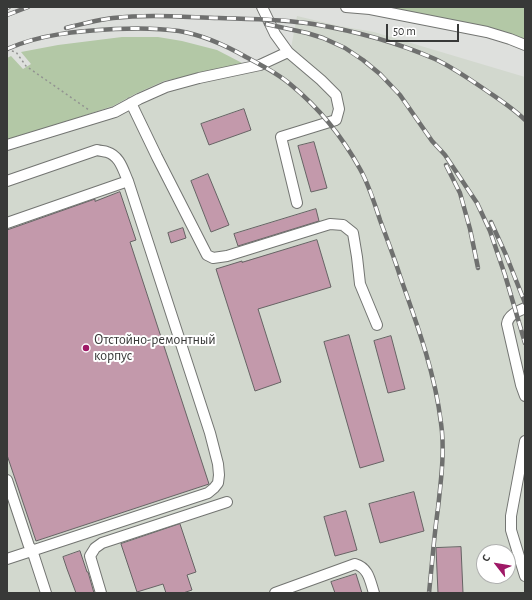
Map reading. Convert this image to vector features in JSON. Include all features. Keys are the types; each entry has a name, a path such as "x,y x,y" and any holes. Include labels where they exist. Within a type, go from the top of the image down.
{"street":[{"path":"262,7 275,34 288,52 336,95 339,109 336,120 281,137 297,203"},
{"path":"346,7 370,9 487,32 510,39 525,46"},
{"path":"7,145 115,112 166,87 199,78 260,65 288,52"},
{"path":"131,103 207,255 213,258 227,256 330,224 343,225 354,233 360,284 377,325"},
{"path":"7,181 97,150 107,152 114,156 121,164 128,181 210,433 218,464 219,475 218,483 208,493 7,559"},
{"path":"7,223 128,181"},
{"path":"525,308 516,312 510,317 507,324 521,385 525,396"},
{"path":"525,441 511,516 511,530 525,576"},
{"path":"7,480 46,593"},
{"path":"102,593 90,556 95,548 102,543 120,536 227,502"},
{"path":"275,593 355,564 360,565 366,570 374,593"}],"path":[{"path":"7,50 16,52 26,66 99,117"}],"shaded area":[{"path":"297,16 339,26 374,32 525,77 525,593 7,593 7,141 113,106 164,81 262,60 291,48"}],"green space":[{"path":"384,7 525,7 525,39 483,27"},
{"path":"122,37 158,37 182,41 217,50 244,64 164,81 113,106 7,141 7,58 11,56 23,69 31,64 21,52 58,45"}],"building":[{"path":"244,109 251,130 209,145 201,124"},
{"path":"314,142 327,188 311,192 298,146"},
{"path":"208,174 229,225 211,232 191,181"},
{"name":"Отстойно-ремонтный корпус","path":"120,192 136,240 130,242 209,484 36,541 7,455 7,230 95,199 95,201"},
{"path":"316,209 319,221 238,246 234,234"},
{"path":"183,228 186,238 171,243 168,233"},
{"path":"317,240 331,287 258,309 281,382 255,391 216,269"},
{"path":"349,335 384,461 360,468 324,342"},
{"path":"391,336 405,389 388,393 374,341"},
{"path":"414,492 424,531 380,543 369,504"},
{"path":"346,511 357,550 335,556 324,517"},
{"path":"180,524 196,572 187,575 192,590 183,593 166,593 163,584 137,592 121,544"},
{"path":"461,547 463,593 438,593 436,548"},
{"path":"80,551 94,593 76,593 63,557"},
{"path":"356,574 362,593 335,593 331,582"}],"railway":[{"path":"7,15 28,7"},
{"path":"66,28 113,18 153,16 278,20 329,27 390,42 435,59 475,82 525,120"},
{"path":"266,24 307,33 323,38 345,48 380,74 400,95 432,141 445,155 477,203 490,231 525,343"},
{"path":"7,49 46,37 87,31 147,28 188,33 222,45 280,76 310,102 329,123 353,157 366,181 419,330 430,367 438,404 443,444 442,466 429,593"},
{"path":"446,165 460,193 470,229 478,268"},
{"path":"491,222 525,303"}],"place":[{"name":"Отстойно-ремонтный корпус","path":"86,348"}]}
